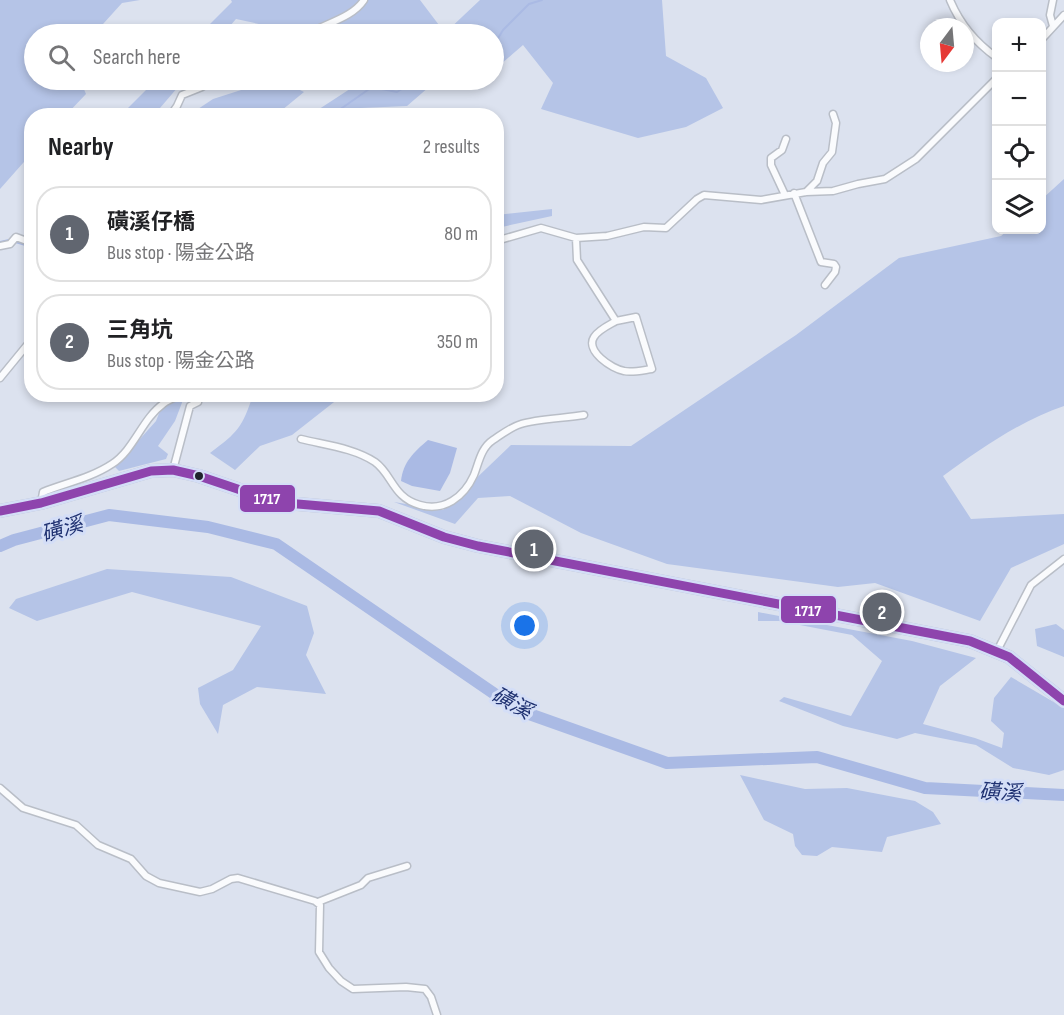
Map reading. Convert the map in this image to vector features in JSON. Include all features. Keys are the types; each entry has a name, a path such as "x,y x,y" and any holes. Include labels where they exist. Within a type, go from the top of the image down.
{"main road":[{"path":"0,511 41,503 151,471 173,470 286,504 379,511 444,537 478,546 958,638 1009,657 1064,701"}],"street":[{"path":"324,24 344,17 361,5 364,0"},
{"path":"950,0 956,14 973,38 992,54"},
{"path":"1053,0 1050,15 1053,26"},
{"path":"1046,34 1064,15"},
{"path":"504,240 541,228 576,238 607,236 644,227 666,228 704,195 761,200 794,193 833,191 885,179 916,159 992,83"},
{"path":"176,108 182,95 194,90"},
{"path":"806,192 817,181 823,163 832,152 836,123 833,114"},
{"path":"785,195 771,165 771,158 782,150 786,139"},
{"path":"794,193 821,262 834,264 836,267 825,285"},
{"path":"0,246 16,237 24,240"},
{"path":"576,238 578,260 616,321"},
{"path":"636,317 652,369 624,371 601,359 592,349 591,342 595,334 616,321 636,317"},
{"path":"0,378 24,349"},
{"path":"41,503 43,492 88,476 113,463 165,402"},
{"path":"173,470 190,406 198,402"},
{"path":"302,439 363,455 378,464 407,500 419,505 434,507 447,505 457,498 472,478 482,451 490,442 508,430 522,424 584,416"},
{"path":"997,651 1031,585 1064,559"},
{"path":"0,788 23,808 76,825 98,844 131,859 146,876 159,883 200,892 238,878 318,902 361,885 368,878 407,866"},
{"path":"318,902 320,905 320,952 328,968 341,981 353,989 406,987 425,989 431,997 437,1015"}],"shaded area":[{"path":"0,0 140,0 122,3 103,24 24,24 24,90 84,90 86,94 73,108 24,108 24,162 0,189"},
{"path":"231,0 420,0 438,24 259,24 236,19 232,24 210,24 232,2"},
{"path":"480,0 662,0 666,56 706,78 723,108 686,127 638,138 541,109 553,83 523,45 504,61 504,24 455,24"},
{"path":"146,90 175,90 160,108 128,108"},
{"path":"241,90 300,90 304,92 285,108 200,108 213,99"},
{"path":"348,90 425,90 407,106 321,108"},
{"path":"1064,179 1064,406 1016,428 943,476 971,519 1064,514 1064,544 1011,568 980,621 875,583 838,587 667,564 581,533 510,496 478,498 455,524 394,502 443,510 511,445 631,446 796,335 899,258 1003,234 1046,234 1046,195"},
{"path":"552,209 552,216 504,226 504,214"},
{"path":"172,402 182,402 175,421 158,446 168,454 166,459 119,471 115,467 156,421 162,406"},
{"path":"250,402 334,402 292,435 260,446 235,470 210,453 227,440 246,415"},
{"path":"428,440 457,448 450,473 440,491 412,486 401,481 404,468 410,458"},
{"path":"107,569 231,577 307,606 314,633 306,655 326,694 257,687 223,705 218,734 200,704 198,688 233,670 261,626 132,592 37,621 9,608 16,599"},
{"path":"758,612 912,641 976,658 940,686 923,724 1002,748 1004,733 991,721 994,698 1011,677 1064,708 1064,770 1049,775 1013,768 976,745 915,733 897,739 843,726 779,701 784,697 851,716 882,661 852,635 779,621 758,621"},
{"path":"1056,624 1064,630 1064,657 1037,646 1035,629"},
{"path":"740,775 805,789 847,788 915,801 933,812 941,824 887,837 882,852 832,847 817,856 802,855 795,846 793,834 764,820"}],"waterway":[{"path":"504,29 529,4 542,0"},
{"path":"342,108 368,90"},
{"path":"387,90 397,92 400,90"},
{"path":"0,242 9,240 24,245"},
{"name":"磺溪","path":"0,546 14,540 109,515 208,527 276,544 518,710 667,763 817,757 925,788 1064,795"}],"transit line":[{"name":"1717","path":"0,511 41,503 151,471 173,470 286,503 379,511 444,537 478,546 970,641 1009,657 1064,701"}],"place":[{"name":"磺溪仔橋","path":"534,549"},
{"name":"三角坑","path":"882,612"}]}
